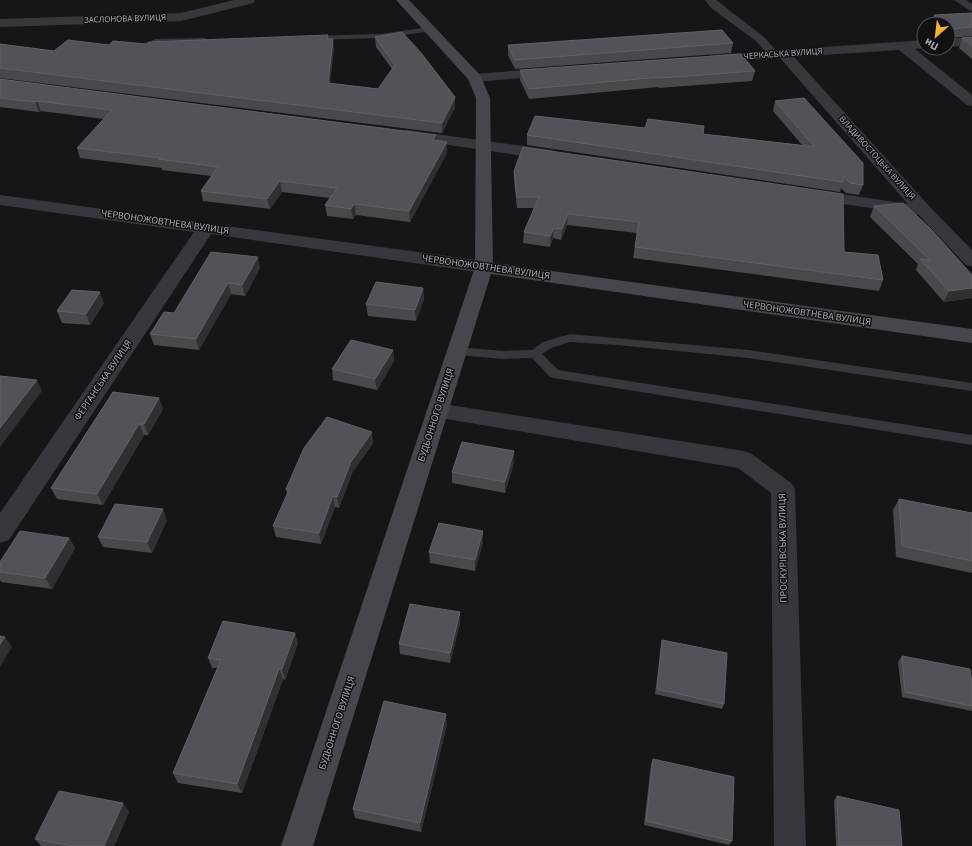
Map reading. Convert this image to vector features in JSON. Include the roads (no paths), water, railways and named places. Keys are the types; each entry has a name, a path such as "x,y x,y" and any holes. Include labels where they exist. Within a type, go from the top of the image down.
{"main road":[{"name":"БУДЬОННОГО ВУЛИЦЯ","path":"297,846 484,267 482,145 483,98 475,78 402,0"},
{"name":"ЧЕРВОНОЖОВТНЕВА ВУЛИЦЯ","path":"484,267 972,336"}],"street":[{"name":"ЗАСЛОНОВА ВУЛИЦЯ","path":"0,22 181,17 249,0"},
{"path":"710,0 715,6 779,54"},
{"path":"959,0 972,9"},
{"path":"956,42 972,41"},
{"name":"ЧЕРКАСЬКА ВУЛИЦЯ","path":"703,60 916,45"},
{"path":"903,46 972,102"},
{"name":"ВЛАДИВОСТОЦЬКА ВУЛИЦЯ","path":"779,54 972,261"},
{"path":"475,78 562,71"},
{"path":"395,134 569,158"},
{"path":"798,192 924,211"},
{"name":"ЧЕРВОНОЖОВТНЕВА ВУЛИЦЯ","path":"0,200 484,267"},
{"name":"ФЕРГАНСЬКА ВУЛИЦЯ","path":"0,533 206,228"},
{"name":"ПРОСКУРІВСЬКА ВУЛИЦЯ","path":"437,410 744,460 783,489 790,846"}],"lane":[{"path":"302,38 380,36 430,29"},
{"path":"155,41 210,40"},
{"path":"458,351 504,354 535,354 547,345 570,338 617,341 749,354 972,387"},
{"path":"535,354 554,374 972,440"}]}
